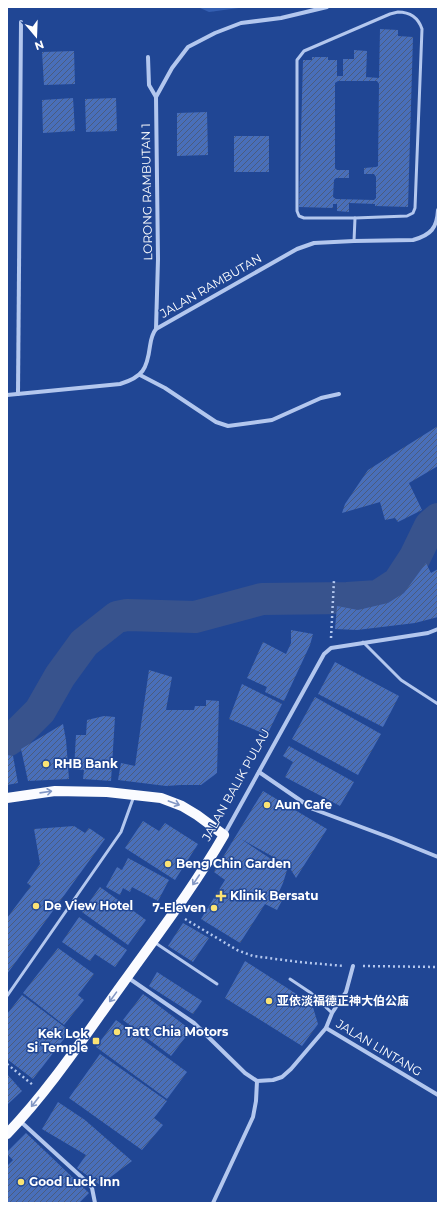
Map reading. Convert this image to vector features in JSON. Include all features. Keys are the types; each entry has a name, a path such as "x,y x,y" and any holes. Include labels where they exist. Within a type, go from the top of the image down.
{"main road":[{"path":"7,798 55,791 107,792 161,798 182,806 197,814 224,835"},
{"name":"JALAN BALIK PULAU","path":"7,1134 43,1092 127,977 214,854 224,835"}],"street":[{"path":"156,97 172,68 188,47 216,33 241,23 281,18 327,7"},
{"path":"18,394 21,22"},
{"name":"LORONG RAMBUTAN 1","path":"148,57 149,85 156,97 158,259 156,329"},
{"name":"JALAN RAMBUTAN","path":"140,375 148,364 152,333 156,329 306,245 314,243 414,240 422,238 430,233 435,225 438,218 438,210"},
{"path":"7,395 120,384 131,381 140,375 165,388 216,422 228,426 272,420 321,398 339,394"},
{"path":"331,648 428,632 438,629"},
{"name":"JALAN BALIK PULAU","path":"224,835 319,660 331,648"},
{"path":"259,772 313,809 438,857"},
{"path":"326,1028 332,1012 346,992 353,966"},
{"path":"127,977 194,1023 245,1072 257,1081 256,1101 253,1117 213,1203"},
{"name":"JALAN LINTANG","path":"257,1081 273,1080 282,1077 291,1069 326,1028 438,1095"},
{"path":"19,1121 88,1183 92,1188 95,1203"}],"lane":[{"path":"405,12 416,17 420,22 422,29 415,208 413,213 407,216 355,218 304,218 300,216 297,211 297,60 304,51 390,14 405,12"},
{"path":"354,241 355,218"},
{"path":"363,642 401,680 438,704"},
{"path":"7,996 121,832 134,794"},
{"path":"153,941 217,984"},
{"path":"290,979 311,993 332,1012"}],"path":[{"path":"331,648 334,580"},
{"path":"174,912 237,950 253,956 299,962 353,966 438,967"},
{"path":"7,1064 43,1092"}],"green space":[{"path":"198,7 246,7 209,12"}],"building":[{"path":"380,29 398,30 398,36 413,37 408,207 375,206 375,204 349,203 349,212 337,211 337,204 333,204 333,208 299,207 303,60 312,60 312,57 328,57 328,60 337,60 337,76 343,76 343,59 354,59 354,50 367,51 366,77 379,78","holes":["338,81 377,81 379,84 378,166 364,168 364,174 374,174 376,177 376,198 374,200 336,199 333,197 334,180 336,178 349,178 349,170 337,170 335,168 335,83"]},
{"path":"74,51 75,84 44,85 42,52"},
{"path":"73,98 75,131 43,133 42,100"},
{"path":"116,98 117,131 86,132 85,99"},
{"path":"207,112 208,155 177,156 177,113"},
{"path":"234,136 269,136 269,172 234,172"},
{"path":"438,426 438,466 409,483 422,510 398,522 395,518 385,520 380,502 342,513 345,504 368,470"},
{"path":"426,563 431,573 438,569 438,617 415,623 357,630 335,629 337,606 358,610 388,603 404,593"},
{"path":"291,630 313,634 310,645 284,701 265,692 267,687 247,678 263,642 286,654 291,643"},
{"path":"335,662 399,696 383,727 318,694"},
{"path":"149,670 172,677 166,710 194,710 195,706 206,706 206,700 219,701 217,773 201,785 166,786 118,780 121,763 135,766"},
{"path":"242,684 282,704 267,735 229,719"},
{"path":"315,697 381,734 358,775 292,739"},
{"path":"104,716 115,717 111,781 83,779 84,770 74,769 76,735 86,735 87,720"},
{"name":"RHB Bank","path":"63,724 66,740 69,779 28,781 21,749"},
{"path":"289,746 354,782 340,806 285,777 293,762 283,756"},
{"path":"7,755 13,756 18,783 7,785"},
{"path":"263,791 327,829 296,878 288,865 241,839 271,859 267,864 287,870 278,894 284,897 277,910 265,904 240,943 201,919 225,880 214,872"},
{"name":"Beng Chin Garden","path":"143,821 159,831 165,823 198,844 175,880 125,848"},
{"name":"De View Hotel","path":"74,826 85,833 89,828 105,839 7,974 7,918 31,886 27,883 40,864 34,829"},
{"path":"128,858 169,880 158,901 132,887 130,892 123,888 120,895 106,887 117,867 122,870"},
{"path":"100,887 146,920 128,945 82,912"},
{"path":"79,917 127,950 115,967 95,954 90,961 62,942"},
{"path":"183,923 209,938 193,962 168,946"},
{"path":"58,948 94,974 78,995 84,1000 64,1025 23,993"},
{"name":"亚依淡福德正神大伯公庙","path":"245,961 312,1004 318,1024 302,1046 225,998"},
{"path":"157,972 202,1001 193,1014 149,986"},
{"path":"143,994 191,1030 171,1056 123,1020"},
{"path":"22,995 70,1031 33,1079 7,1059 7,1014"},
{"path":"116,1020 187,1072 167,1099 96,1047"},
{"path":"100,1054 167,1101 154,1118 163,1125 142,1150 69,1098"},
{"path":"7,1074 22,1091 8,1104 7,1103"},
{"path":"58,1102 85,1120 132,1161 100,1185 77,1168 86,1155 42,1129"},
{"path":"26,1133 89,1193 79,1203 7,1203 7,1166 13,1160 7,1152"}],"waterway":[{"path":"7,741 16,735 40,711 60,676 84,643 117,617 127,615 195,617 262,599 378,596 398,583 415,557 430,526 438,519"}],"place":[{"name":"RHB Bank","path":"46,764"},
{"name":"Aun Cafe","path":"267,805"},
{"name":"Beng Chin Garden","path":"168,864"},
{"name":"Klinik Bersatu","path":"221,896"},
{"name":"De View Hotel","path":"36,906"},
{"name":"7-Eleven","path":"214,908"},
{"name":"亚依淡福德正神大伯公庙","path":"269,1001"},
{"name":"Tatt Chia Motors","path":"117,1032"},
{"name":"Kek Lok Si Temple","path":"96,1041"},
{"name":"Good Luck Inn","path":"21,1182"}]}
